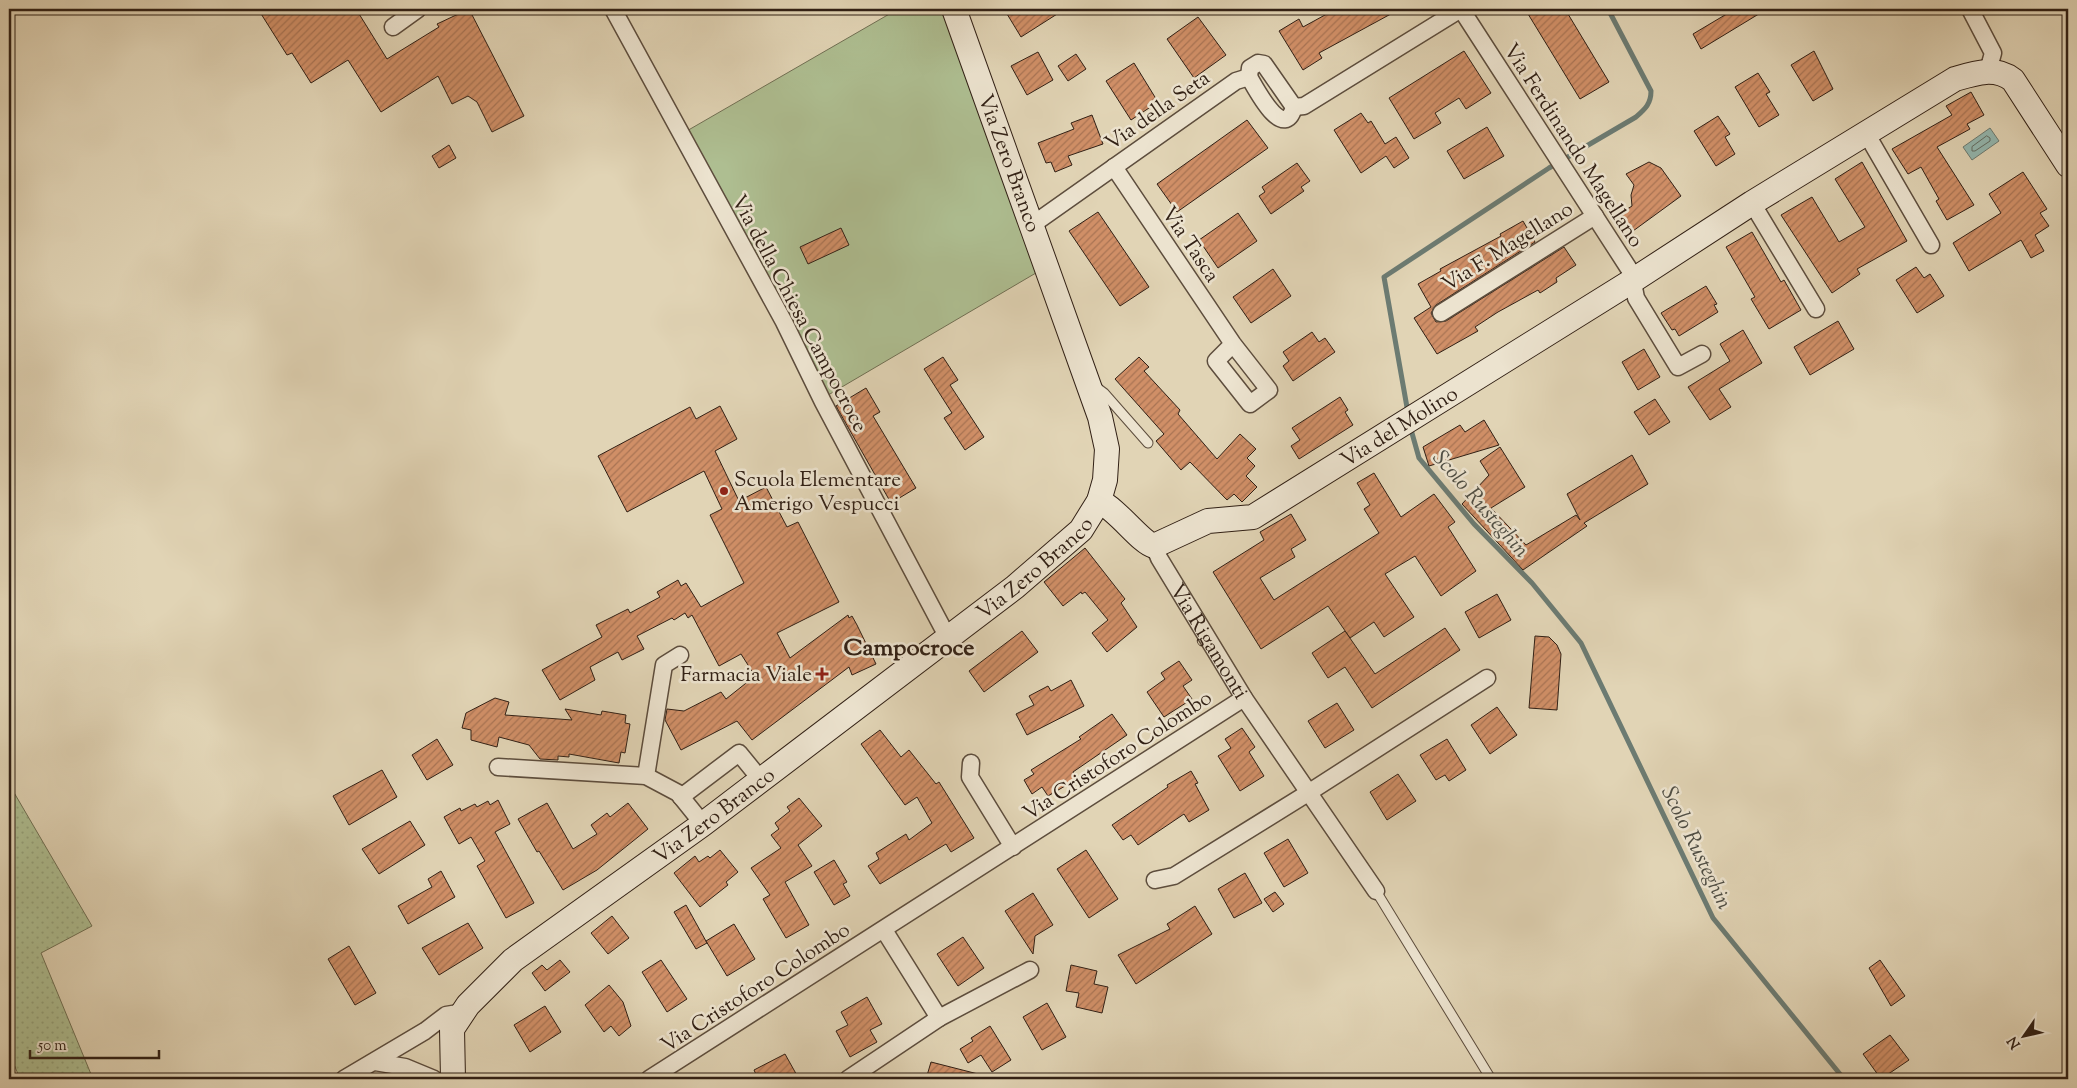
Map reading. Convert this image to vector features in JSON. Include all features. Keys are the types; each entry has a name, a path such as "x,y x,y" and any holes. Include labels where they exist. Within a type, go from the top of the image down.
{"street":[{"path":"393,27 417,9"},
{"name":"Via della Chiesa Campocroce","path":"613,9 770,298 948,638"},
{"name":"Via Zero Branco","path":"453,1079 452,1029 464,1012 513,960 703,824 948,638 1064,546 1081,530 1099,501 1105,480 1107,449 1091,387 954,9"},
{"name":"Via Ferdinando Magellano","path":"1249,77 1250,68 1258,63 1264,64 1294,107 1304,106 1461,9 1631,272 1632,281"},
{"path":"1970,9 1993,53 1988,71 2006,75 2012,80 2068,165"},
{"name":"Via del Molino","path":"1154,546 1208,521 1253,517 1866,133 1955,79 1988,71"},
{"name":"Via della Seta","path":"1032,225 1236,81 1249,77"},
{"path":"1866,133 1931,245"},
{"name":"Via Tasca","path":"1114,167 1233,344"},
{"path":"1752,203 1816,308"},
{"name":"Via F. Magellano","path":"1441,313 1595,216"},
{"path":"1632,281 1636,298 1678,367 1702,354"},
{"name":"Via Rigamonti","path":"1099,501 1127,521 1149,545 1154,546 1159,558 1244,698 1376,891"},
{"path":"646,776 664,665 680,654"},
{"path":"1155,880 1174,876 1487,678"},
{"name":"Via Cristoforo Colombo","path":"650,1079 1244,698"},
{"path":"681,797 739,752 761,780"},
{"name":"Via Cristoforo Colombo","path":"971,763 970,777 1013,847"},
{"path":"498,767 646,776 681,797 703,824"},
{"name":"Via Cristoforo Colombo","path":"884,930 939,1018"},
{"path":"848,1079 939,1018 1030,970"},
{"path":"344,1079 375,1062 435,1016 464,1012"},
{"path":"375,1062 405,1067 434,1079"}],"lane":[{"path":"1091,387 1096,386 1104,393 1148,443"},
{"path":"1376,891 1491,1079"}],"green space":[{"path":"898,9 944,9 1041,270 818,401 778,319 655,104 663,96 685,132"},
{"path":"9,784 92,926 41,953 93,1079 20,1079 9,1052"}],"water":[{"path":"1990,128 1999,141 1972,160 1963,147"}],"building":[{"path":"258,9 356,9 387,59 439,27 437,24 469,9 524,116 492,132 477,102 468,96 452,104 438,76 381,112 348,60 311,83 292,53 287,55"},
{"path":"1004,9 1065,9 1021,37"},
{"path":"1336,9 1400,9 1319,53 1322,58 1303,70 1279,31 1299,19 1303,27"},
{"path":"1525,9 1565,9 1609,82 1580,99"},
{"path":"1735,9 1767,9 1701,49 1693,34"},
{"path":"1198,17 1226,55 1194,78 1167,39"},
{"path":"1464,51 1491,93 1466,109 1459,98 1435,113 1441,123 1414,139 1389,98"},
{"path":"1814,51 1833,89 1813,101 1791,65"},
{"path":"1038,52 1053,80 1027,95 1011,66"},
{"path":"1076,54 1086,69 1068,81 1058,66"},
{"path":"1134,63 1158,102 1131,120 1106,81"},
{"path":"1758,73 1770,92 1766,94 1779,115 1759,127 1735,87"},
{"path":"1971,92 1984,115 1967,124 1970,129 1937,147 1974,205 1947,220 1936,201 1939,199 1921,167 1908,174 1892,149 1952,115 1946,106"},
{"path":"1361,113 1368,123 1371,121 1385,144 1396,137 1409,158 1394,168 1386,156 1361,173 1334,130"},
{"path":"1092,115 1103,144 1068,156 1072,165 1055,172 1051,162 1046,163 1038,143 1074,129 1071,123"},
{"path":"1718,116 1730,134 1725,137 1735,154 1716,166 1694,131"},
{"path":"1247,120 1268,148 1177,212 1157,184"},
{"path":"1487,127 1504,156 1464,179 1447,151"},
{"path":"449,145 456,158 439,168 432,156"},
{"path":"1649,162 1661,168 1681,196 1633,231 1621,213 1632,206 1631,195 1634,185 1626,174"},
{"path":"1862,162 1907,241 1857,269 1860,274 1832,293 1781,215 1812,197 1839,242 1865,227 1835,179"},
{"path":"1297,163 1310,181 1301,187 1304,191 1271,214 1259,196 1265,192 1262,187"},
{"path":"2023,172 2047,209 2040,213 2049,226 2035,235 2044,251 2031,258 2021,240 1969,271 1953,243 2001,213 1989,194"},
{"path":"1098,212 1149,287 1120,306 1069,231"},
{"path":"1238,213 1257,241 1218,268 1199,240"},
{"path":"1523,221 1535,242 1436,305 1431,313 1436,322 1446,321 1564,247 1576,265 1556,278 1557,282 1540,293 1538,290 1498,312 1475,327 1478,331 1437,354 1414,318 1431,307 1418,284 1441,271 1440,269 1501,236 1500,234"},
{"path":"841,228 849,245 808,264 800,247"},
{"path":"1752,232 1781,282 1784,280 1801,310 1769,329 1751,299 1755,297 1726,247"},
{"path":"1916,267 1924,278 1930,274 1944,296 1917,313 1896,280"},
{"path":"1273,269 1291,296 1251,323 1233,297"},
{"path":"1706,286 1717,304 1714,305 1718,312 1679,336 1675,329 1672,330 1661,313"},
{"path":"1838,321 1854,349 1810,375 1794,347"},
{"path":"1743,330 1762,363 1719,389 1731,407 1710,420 1688,387 1730,361 1720,344"},
{"path":"1312,332 1319,342 1325,338 1335,352 1293,381 1283,366 1289,361 1283,352"},
{"path":"1644,349 1660,377 1638,390 1622,362"},
{"path":"943,357 958,380 950,385 984,437 965,450 944,418 952,413 924,369"},
{"path":"1139,357 1149,367 1144,371 1180,410 1178,414 1217,459 1240,434 1256,449 1247,458 1255,466 1246,476 1257,487 1242,502 1234,494 1227,500 1190,462 1181,470 1156,441 1164,434 1115,379"},
{"path":"866,388 880,412 873,416 916,488 891,503 836,406"},
{"path":"1340,397 1348,410 1345,412 1353,425 1299,459 1291,446 1300,440 1292,428"},
{"path":"1655,399 1670,422 1649,435 1634,412"},
{"path":"720,406 737,439 715,451 739,501 766,487 787,527 798,522 839,602 777,633 790,658 848,615 849,618 852,616 876,664 852,675 849,667 752,740 737,721 681,750 665,720 667,709 684,711 721,692 726,699 755,676 741,654 719,666 692,615 688,618 685,613 674,620 672,618 637,636 644,649 622,660 618,652 590,667 595,680 560,700 542,670 602,637 596,625 628,609 630,613 660,597 657,592 678,580 681,586 686,583 701,607 744,583 710,515 722,509 704,471 627,512 598,456 690,407 696,419"},
{"path":"1484,420 1499,445 1429,466 1423,447 1460,425 1465,432"},
{"path":"1500,447 1525,487 1491,508 1526,545 1576,515 1580,520 1567,494 1632,455 1648,484 1584,523 1587,526 1523,570 1462,504 1489,475 1480,461"},
{"path":"1374,473 1401,517 1434,494 1455,522 1448,527 1476,571 1441,596 1415,556 1385,574 1414,617 1384,637 1374,622 1350,638 1328,606 1261,649 1213,572 1264,540 1260,532 1291,514 1306,540 1291,549 1295,557 1260,578 1274,600 1379,533 1364,509 1370,505 1357,483"},
{"path":"1085,548 1125,599 1121,603 1137,627 1107,652 1092,633 1108,620 1085,592 1082,594 1081,592 1063,606 1044,582"},
{"path":"1497,594 1511,620 1479,638 1465,612"},
{"path":"1445,628 1460,650 1372,708 1345,667 1328,678 1312,653 1345,631 1375,674"},
{"path":"1022,631 1038,652 984,692 969,671"},
{"path":"1535,636 1549,637 1557,645 1561,654 1557,710 1529,708"},
{"path":"1179,661 1192,680 1183,686 1192,699 1164,717 1147,692 1165,679 1161,673"},
{"path":"1071,680 1084,706 1027,735 1016,714 1034,705 1029,696 1048,686 1051,691"},
{"path":"495,698 509,702 505,715 572,720 565,709 601,715 602,711 626,715 625,723 630,724 625,753 621,752 619,763 569,754 569,757 558,756 558,760 540,759 529,745 499,737 497,747 471,740 471,730 462,728 466,713"},
{"path":"1337,703 1354,730 1325,748 1308,721"},
{"path":"1497,707 1517,735 1490,754 1471,725"},
{"path":"1112,714 1127,735 1073,772 1077,779 1048,796 1042,787 1032,794 1024,780 1034,774 1031,770 1081,739 1079,737"},
{"path":"1242,728 1255,747 1249,752 1264,776 1240,791 1218,756 1231,748 1225,739"},
{"path":"880,730 901,757 909,750 936,784 939,782 974,838 951,852 946,844 880,884 868,866 879,859 876,853 906,834 909,840 932,823 917,797 905,805 861,744"},
{"path":"437,739 453,765 427,780 412,755"},
{"path":"1447,739 1466,770 1449,781 1445,775 1436,780 1420,755"},
{"path":"382,770 397,797 349,825 333,796"},
{"path":"1191,771 1198,783 1195,784 1209,810 1189,822 1184,814 1138,845 1131,835 1123,840 1112,825 1168,787 1167,785"},
{"path":"1398,774 1416,801 1387,820 1370,792"},
{"path":"799,798 822,826 798,845 812,866 785,882 809,925 786,938 763,899 770,895 751,868 781,848 771,835 779,829 775,823 790,811 787,807"},
{"path":"498,800 510,824 495,832 534,903 506,918 477,866 485,861 471,837 459,844 444,817 460,808 461,811 475,804 477,807 488,801 490,805"},
{"path":"547,803 573,849 597,834 591,825 607,813 610,817 628,803 648,829 597,870 563,890 539,851 537,852 518,819"},
{"path":"410,821 425,845 379,874 362,849"},
{"path":"1288,839 1308,873 1284,887 1264,853"},
{"path":"720,850 738,872 726,882 728,885 700,907 674,873 695,856 699,862 708,856 710,858"},
{"path":"1086,850 1118,899 1089,918 1057,869"},
{"path":"834,860 847,882 843,884 850,896 834,905 814,872"},
{"path":"441,871 455,897 408,924 398,906 432,887 428,879"},
{"path":"1245,873 1262,903 1234,918 1218,889"},
{"path":"1275,892 1284,904 1273,912 1264,899"},
{"path":"1033,893 1053,925 1035,936 1033,954 1005,911"},
{"path":"686,905 707,943 696,949 674,912"},
{"path":"1195,906 1212,934 1136,984 1118,955 1170,929 1167,924"},
{"path":"612,916 629,938 608,954 591,933"},
{"path":"468,923 483,948 439,975 422,948"},
{"path":"734,924 755,959 727,976 706,941"},
{"path":"963,937 984,968 958,986 937,954"},
{"path":"349,946 376,993 355,1005 328,959"},
{"path":"560,960 570,972 545,991 532,973 542,965 547,970"},
{"path":"661,960 687,999 667,1012 642,972"},
{"path":"1880,960 1905,996 1891,1006 1869,968"},
{"path":"1071,965 1097,971 1094,984 1108,987 1102,1013 1076,1007 1079,993 1066,991"},
{"path":"609,985 623,1002 631,1026 619,1036 611,1026 604,1032 585,1005"},
{"path":"867,997 882,1024 870,1030 877,1042 850,1057 836,1031 848,1025 841,1012"},
{"path":"1047,1003 1066,1037 1042,1050 1023,1017"},
{"path":"545,1006 561,1032 530,1052 514,1025"},
{"path":"990,1026 1011,1060 992,1072 981,1055 968,1063 960,1049 973,1041 971,1038"},
{"path":"1890,1035 1909,1060 1881,1079 1863,1054"},
{"path":"785,1054 799,1079 758,1079 754,1070"},
{"path":"931,1062 978,1074 977,1079 926,1079"}],"waterway":[{"name":"Scolo Rusteghin","path":"1408,413 1384,277 1549,168 1636,117 1645,109 1649,103 1651,91 1608,9"},
{"name":"Scolo Rusteghin","path":"1410,426 1419,458 1474,524 1532,583 1581,643 1713,918 1844,1079"}],"place":[{"name":"Scuola Elementare Amerigo Vespucci","path":"724,491"},
{"name":"Farmacia Viale","path":"822,674"}],"district":[{"name":"Campocroce","path":"909,647"}]}
